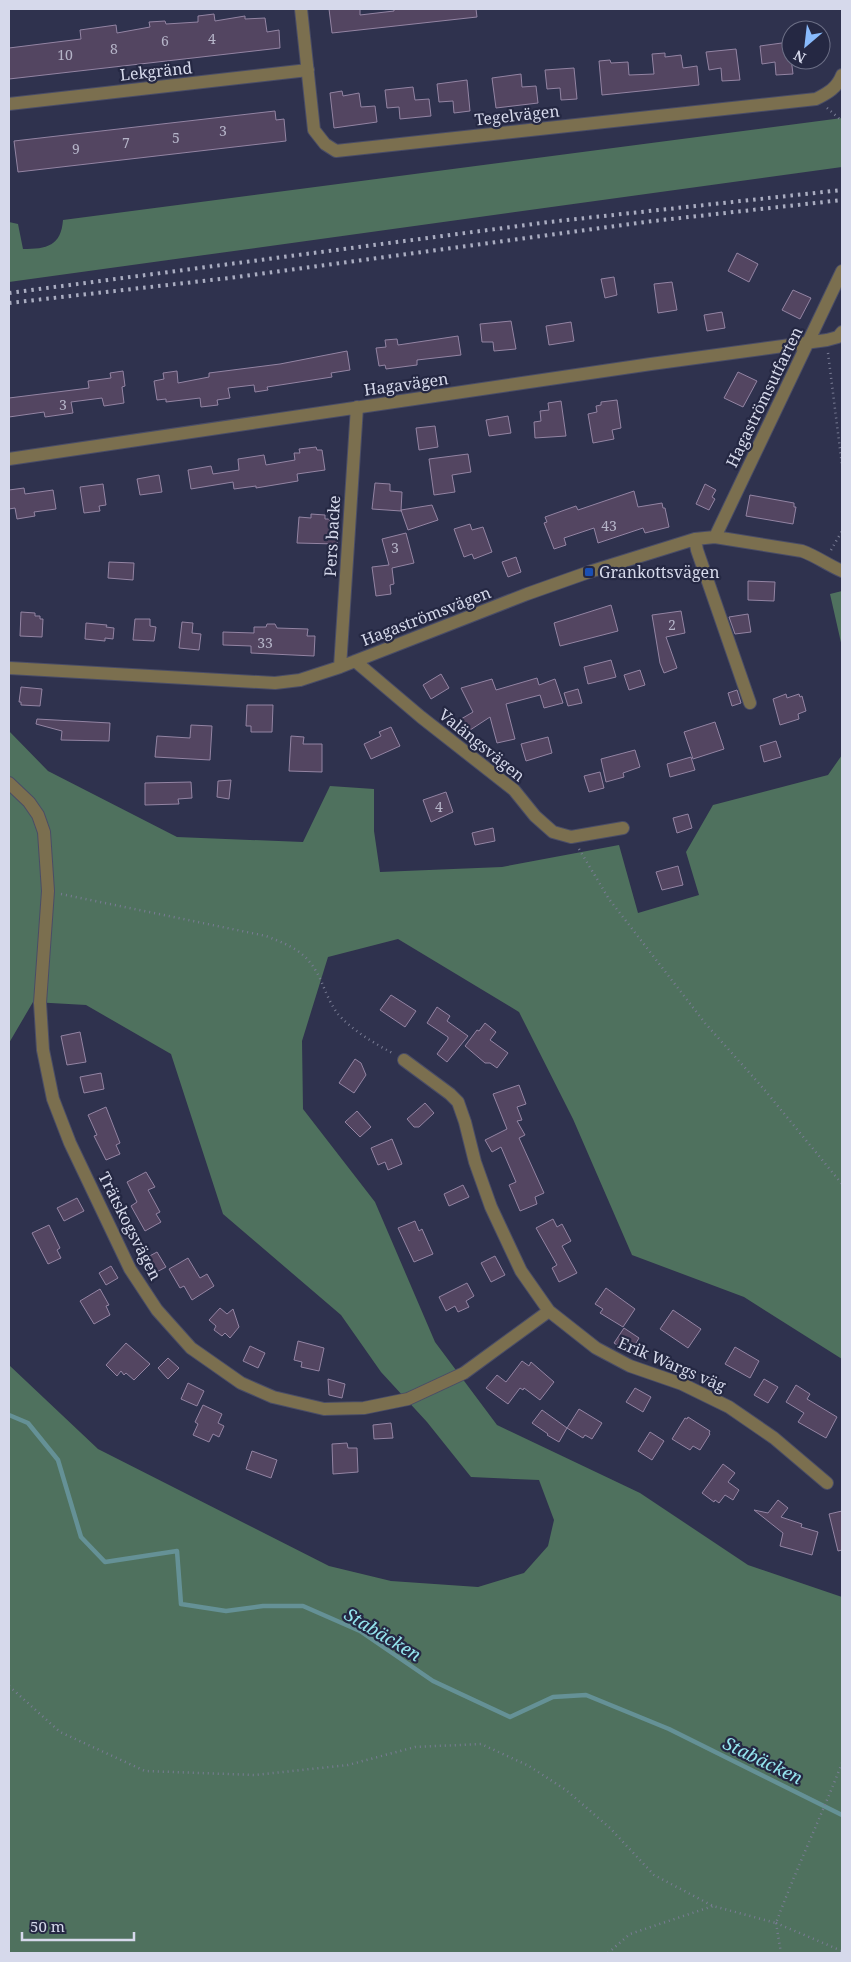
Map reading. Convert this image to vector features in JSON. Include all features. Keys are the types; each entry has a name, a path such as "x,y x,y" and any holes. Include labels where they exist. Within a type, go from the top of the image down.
{"street":[{"name":"Tegelvägen","path":"301,9 314,130 325,144 336,151 816,99 828,93 838,84 842,75"},
{"name":"Lekgränd","path":"9,104 308,70"},
{"name":"Hagaströmsutfarten","path":"715,537 842,271"},
{"path":"827,340 838,337 842,332"},
{"name":"Hagavägen","path":"9,459 827,340"},
{"name":"Pers backe","path":"340,666 357,407"},
{"name":"Hagaströmsvägen","path":"9,668 275,683 300,680 355,661 554,584 695,540 715,537 802,551 842,571"},
{"path":"695,540 696,550 750,703"},
{"name":"Valängsvägen","path":"355,661 421,717 514,790 535,816 553,832 571,837"},
{"name":"Trätskogsvägen","path":"9,783 29,802 38,815 44,832 48,891 40,1003 43,1050 53,1099 70,1142 130,1269 157,1310 191,1348 240,1384 273,1397 324,1409 364,1408 408,1399 464,1373 549,1311"},
{"path":"571,837 623,828"},
{"name":"Erik Wargs väg","path":"404,1060 458,1102 475,1162 491,1207 522,1271 549,1311 596,1348 630,1366 682,1384 729,1407 774,1438 827,1484"}],"path":[{"path":"816,99 842,121"},
{"path":"827,340 842,465"},
{"path":"571,837 609,899 705,1023 763,1088 842,1184"},
{"path":"48,891 266,936 293,947 306,956 318,974 336,1012 350,1026 404,1060"},
{"path":"9,1686 60,1732 145,1771 255,1775 348,1765 415,1748 481,1744 529,1766 566,1790 610,1828 654,1875 713,1906 776,1922 842,1951"},
{"path":"781,1953 776,1922 793,1876 814,1833 842,1764"},
{"path":"608,1953 630,1934 713,1906"}],"green space":[{"path":"842,118 842,167 9,282 9,222 18,224 23,249 39,248 46,247 56,241 62,229 63,220"},
{"path":"842,591 842,647 830,594"},
{"path":"9,731 48,771 177,837 303,842 330,786 374,789 374,831 380,872 502,867 619,845 638,913 699,895 686,852 713,805 828,775 842,755 842,1359 744,1297 632,1255 573,1119 519,1012 398,939 328,957 302,1041 303,1109 375,1202 435,1342 497,1425 640,1493 748,1565 842,1597 842,1953 9,1953 9,1365 98,1449 329,1566 391,1581 478,1587 524,1573 548,1546 554,1520 539,1480 471,1477 427,1422 381,1372 341,1315 223,1214 171,1054 86,1005 33,1002 9,1043"}],"building":[{"path":"329,9 360,9 360,15 394,11 394,9 476,9 477,17 332,33"},
{"path":"214,14 215,21 245,16 245,19 265,18 267,32 279,30 280,48 9,79 9,48 81,39 80,30 116,25 117,33 150,27 149,22 165,21 166,24 198,22 198,16"},
{"path":"781,43 781,70 792,70 793,74 776,75 775,62 762,64 760,46"},
{"path":"736,49 740,80 722,81 721,68 709,70 706,52"},
{"path":"665,53 665,57 681,55 683,68 697,66 699,85 602,95 599,61 610,60 611,63 628,62 629,75 654,74 652,54"},
{"path":"574,68 577,99 561,100 560,88 547,89 545,70"},
{"path":"521,74 522,87 536,86 538,103 496,108 492,78"},
{"path":"467,80 470,111 454,113 453,101 439,102 437,84"},
{"path":"413,87 415,100 429,99 431,116 400,119 399,107 387,108 385,90"},
{"path":"342,91 343,96 359,93 361,107 375,106 377,122 334,128 330,93"},
{"path":"275,111 276,120 284,119 286,141 18,172 14,141"},
{"path":"737,253 758,264 749,282 728,271"},
{"path":"614,277 617,295 605,298 601,279"},
{"path":"672,282 677,310 658,313 654,284"},
{"path":"793,290 811,298 800,319 782,310"},
{"path":"722,312 725,328 707,331 704,315"},
{"path":"511,321 516,349 494,351 493,342 482,342 480,324"},
{"path":"571,322 574,341 549,345 546,326"},
{"path":"458,336 461,355 417,360 417,365 386,369 385,365 379,366 376,348 386,347 385,340 397,339 398,345"},
{"path":"347,351 350,370 331,373 332,377 267,387 268,390 255,392 254,385 228,388 230,398 217,400 218,405 201,407 200,398 166,402 166,399 157,400 154,381 164,379 163,373 177,371 178,383 209,377 209,373 280,364"},
{"path":"123,371 125,386 122,387 124,403 104,406 102,398 71,402 73,413 45,417 44,412 9,417 9,398 89,388 88,381 111,378 110,373"},
{"path":"738,372 757,381 743,407 724,398"},
{"path":"617,400 621,428 612,430 614,439 593,443 588,414 597,412 596,406 601,405 601,402"},
{"path":"561,401 566,436 535,438 534,422 541,421 540,411 549,410 548,403"},
{"path":"508,416 511,433 489,436 486,420"},
{"path":"435,426 438,447 419,450 416,428"},
{"path":"316,447 317,450 322,450 325,470 297,474 298,481 256,488 256,486 234,489 233,482 191,489 188,470 211,466 213,474 239,470 238,459 264,455 266,465 295,460 294,453 300,453 299,449"},
{"path":"468,454 471,472 452,475 455,492 434,495 429,459"},
{"path":"159,475 162,492 140,495 137,479"},
{"path":"375,483 390,484 390,491 402,492 401,511 372,509"},
{"path":"103,484 106,505 99,506 100,511 84,513 80,487"},
{"path":"705,484 716,490 712,497 715,499 709,510 696,504"},
{"path":"24,488 25,494 53,490 56,509 34,512 35,516 17,519 15,508 9,509 9,490"},
{"path":"634,491 638,507 662,503 669,527 645,533 643,528 598,543 594,528 564,538 566,545 554,549 544,523 547,522 545,517 576,506 578,510"},
{"path":"750,495 794,503 794,507 796,507 793,524 746,516"},
{"path":"432,505 438,520 408,530 401,510"},
{"path":"311,514 325,515 325,519 330,519 329,529 338,529 337,544 297,543 299,517 311,518"},
{"path":"470,524 472,530 483,527 492,552 474,559 472,554 464,557 454,529"},
{"path":"406,533 414,563 392,568 394,584 390,585 391,594 376,596 372,567 389,565 382,539"},
{"path":"516,557 521,572 508,577 502,562"},
{"path":"109,562 134,563 133,580 108,578"},
{"path":"748,581 775,582 774,601 748,600"},
{"path":"611,605 618,631 560,646 554,623"},
{"path":"681,611 685,633 666,637 677,668 664,673 660,663 652,615"},
{"path":"21,612 35,613 35,616 40,616 40,619 43,619 42,637 20,636"},
{"path":"748,614 751,632 735,634 729,617"},
{"path":"135,619 150,619 150,626 156,627 154,641 133,640"},
{"path":"182,622 193,623 192,633 201,634 199,650 179,648"},
{"path":"86,623 107,625 106,627 114,628 113,639 105,638 105,641 85,639"},
{"path":"267,624 275,624 277,628 308,629 307,636 315,636 314,656 251,653 251,646 223,645 223,632 254,633 254,627 266,627"},
{"path":"611,660 616,677 588,684 584,667"},
{"path":"640,670 645,685 629,690 624,675"},
{"path":"441,674 449,688 431,699 423,685"},
{"path":"537,678 539,685 555,679 563,703 544,708 540,695 506,704 515,739 497,743 490,717 464,734 456,722 473,712 461,688 492,679 496,690"},
{"path":"21,687 42,689 40,706 21,705 21,702 19,702"},
{"path":"578,689 582,703 568,706 564,693"},
{"path":"737,690 741,703 732,706 728,693"},
{"path":"786,694 787,698 799,694 800,697 802,696 806,711 798,714 799,719 780,725 773,699"},
{"path":"247,705 273,705 272,732 251,732 251,726 246,726"},
{"path":"37,719 110,723 109,741 61,740 62,731 36,724"},
{"path":"715,722 724,749 693,759 684,732"},
{"path":"191,725 212,726 210,760 155,757 157,736 190,738"},
{"path":"391,727 400,746 371,759 364,744 381,736 379,732"},
{"path":"291,736 304,737 303,744 322,744 322,772 289,771"},
{"path":"548,737 552,753 526,761 521,744"},
{"path":"776,741 781,757 764,762 760,746"},
{"path":"635,750 640,767 623,773 624,777 606,782 601,759"},
{"path":"691,757 695,770 670,777 667,764"},
{"path":"600,772 604,788 589,792 584,776"},
{"path":"231,780 229,799 217,797 218,781"},
{"path":"191,782 192,798 178,799 179,804 145,805 145,783"},
{"path":"446,792 453,812 431,822 423,800"},
{"path":"688,814 692,828 677,833 673,818"},
{"path":"493,828 495,841 475,845 472,833"},
{"path":"678,866 683,885 662,890 656,872"},
{"path":"391,995 416,1011 405,1027 380,1010"},
{"path":"437,1007 450,1016 447,1021 468,1036 447,1062 437,1054 448,1037 427,1023"},
{"path":"485,1023 496,1032 490,1040 508,1053 497,1068 490,1063 485,1063 465,1046"},
{"path":"80,1032 86,1062 67,1065 61,1036"},
{"path":"355,1059 361,1063 366,1075 354,1093 339,1083"},
{"path":"101,1073 104,1089 84,1093 80,1077"},
{"path":"519,1085 526,1104 517,1107 522,1120 517,1121 525,1135 519,1138 544,1193 535,1197 537,1204 520,1211 509,1185 516,1182 501,1147 492,1152 485,1140 507,1129 493,1094"},
{"path":"425,1103 434,1113 419,1127 414,1127 407,1119"},
{"path":"106,1107 120,1143 116,1145 120,1154 106,1160 94,1136 97,1135 88,1115"},
{"path":"357,1111 371,1127 360,1137 345,1122"},
{"path":"392,1139 402,1164 388,1170 385,1162 378,1165 371,1148"},
{"path":"146,1172 155,1187 148,1190 160,1212 156,1214 161,1222 145,1231 131,1206 137,1202 127,1182"},
{"path":"463,1185 469,1197 449,1206 444,1194"},
{"path":"77,1198 84,1211 64,1221 57,1208"},
{"path":"553,1219 557,1227 562,1224 571,1241 562,1246 577,1273 559,1282 552,1268 557,1265 536,1228"},
{"path":"415,1221 419,1231 422,1229 433,1254 414,1262 398,1228"},
{"path":"49,1225 60,1248 57,1250 61,1258 48,1264 32,1233"},
{"path":"157,1252 166,1267 153,1274 144,1259"},
{"path":"495,1256 505,1275 491,1282 481,1263"},
{"path":"188,1258 200,1278 207,1274 214,1286 192,1300 184,1286 180,1288 169,1269"},
{"path":"111,1266 118,1278 106,1285 99,1273"},
{"path":"467,1283 474,1296 466,1301 469,1307 458,1312 455,1306 446,1311 439,1297"},
{"path":"606,1288 635,1309 623,1327 600,1313 603,1309 595,1304"},
{"path":"100,1289 109,1305 106,1306 110,1315 94,1324 80,1301"},
{"path":"220,1308 227,1314 233,1309 239,1327 230,1338 225,1333 222,1336 214,1330 216,1326 209,1320"},
{"path":"673,1310 701,1329 688,1348 660,1329"},
{"path":"624,1328 639,1338 630,1353 614,1343"},
{"path":"298,1341 324,1348 319,1371 301,1367 302,1362 294,1360"},
{"path":"126,1343 150,1364 134,1380 126,1373 124,1375 121,1371 117,1376 106,1365"},
{"path":"250,1346 265,1353 258,1368 243,1361"},
{"path":"735,1347 759,1361 750,1378 725,1364"},
{"path":"168,1358 179,1368 168,1379 158,1368"},
{"path":"522,1361 529,1366 531,1362 554,1382 540,1400 524,1388 523,1390 520,1388 508,1404 486,1388 497,1375 506,1382"},
{"path":"328,1379 345,1384 342,1398 329,1395"},
{"path":"764,1379 778,1387 768,1403 754,1395"},
{"path":"188,1383 204,1391 197,1406 181,1399"},
{"path":"796,1385 810,1394 807,1399 837,1417 826,1438 798,1422 804,1413 786,1402"},
{"path":"635,1388 651,1397 643,1412 626,1402"},
{"path":"203,1405 222,1414 218,1423 224,1426 219,1437 213,1434 209,1442 193,1435 198,1424 195,1422"},
{"path":"579,1409 602,1423 592,1439 585,1435 583,1438 567,1428"},
{"path":"542,1410 567,1428 559,1442 532,1423"},
{"path":"688,1417 710,1431 700,1450 693,1446 690,1450 672,1439 685,1418 687,1419"},
{"path":"391,1423 393,1438 374,1439 373,1425"},
{"path":"650,1432 664,1441 652,1460 638,1451"},
{"path":"347,1443 348,1448 357,1448 358,1472 333,1474 332,1444"},
{"path":"252,1451 277,1460 271,1478 246,1469"},
{"path":"723,1464 735,1473 728,1482 739,1490 733,1500 725,1495 719,1503 715,1500 714,1502 702,1493"},
{"path":"778,1500 788,1508 781,1517 802,1524 801,1527 818,1532 812,1555 780,1546 783,1533 754,1510 768,1513"},
{"path":"842,1511 842,1550 838,1551 829,1514"}],"waterway":[{"name":"Stabäcken","path":"9,1415 28,1423 58,1460 81,1537 105,1562 177,1551 181,1604 226,1611 263,1606 303,1606 360,1631 433,1681 510,1717 553,1697 586,1695 669,1729 842,1815"}],"railway":[{"path":"9,293 549,222 842,190"},
{"path":"9,303 229,278 653,221 842,200"}],"place":[{"name":"Grankottsvägen","path":"589,572"}]}
